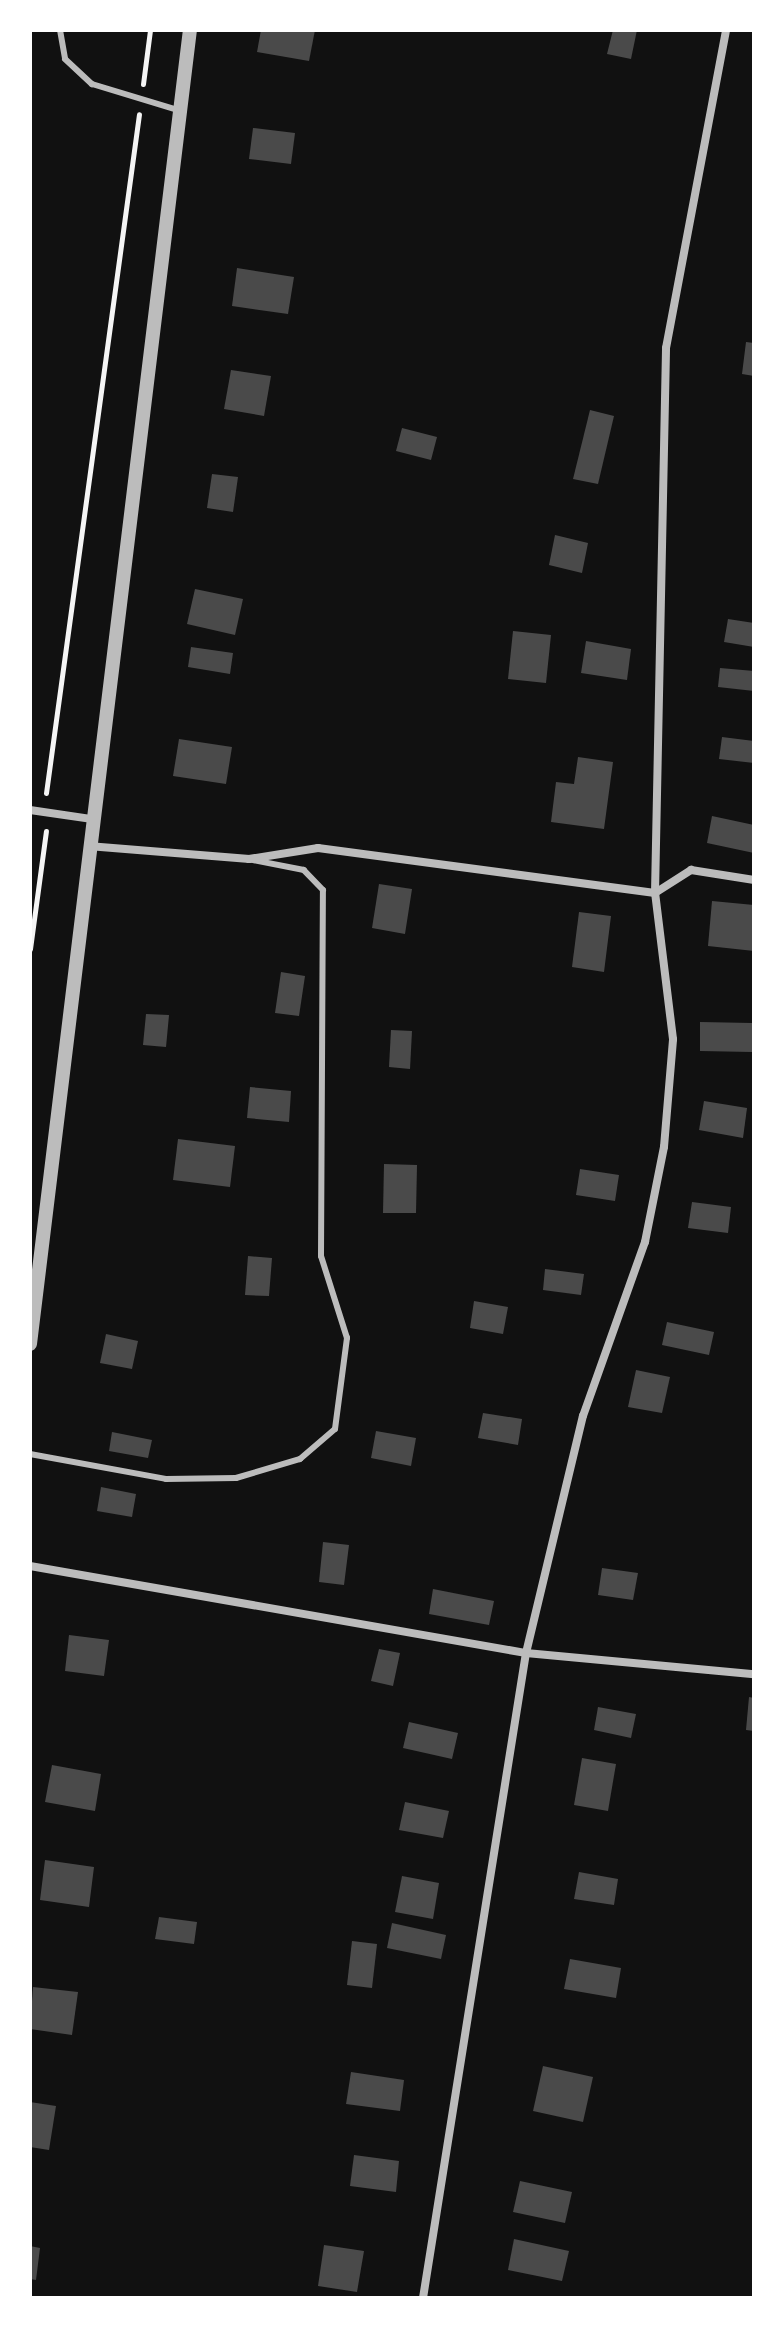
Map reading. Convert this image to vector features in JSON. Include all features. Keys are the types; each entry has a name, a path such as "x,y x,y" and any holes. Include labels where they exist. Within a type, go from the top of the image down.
{"street":[{"path":"30,1344 88,846 190,30"},
{"path":"423,2298 526,1653 583,1416 645,1242 664,1147 673,1039 655,893 666,348 726,30"},
{"path":"30,810 92,819"},
{"path":"88,846 249,859 318,848 655,893 691,870 754,880"},
{"path":"30,1566 526,1653 754,1674"}],"lane":[{"path":"60,30 65,59 92,84 140,102 180,110"},
{"path":"30,1454 166,1479 236,1478 300,1459 335,1429 347,1338 321,1256 323,890 304,870 249,859"}],"path":[{"path":"30,949 48,813 45,782 150,30"}],"building":[{"path":"261,30 315,30 309,61 257,52"},
{"path":"613,30 637,30 631,59 607,54"},
{"path":"253,128 295,133 291,164 249,159"},
{"path":"237,268 294,277 288,314 232,306"},
{"path":"746,342 754,343 754,376 742,374"},
{"path":"231,370 271,376 264,416 224,409"},
{"path":"590,410 614,416 598,484 573,479"},
{"path":"402,428 437,437 431,460 396,451"},
{"path":"212,474 238,477 233,512 207,508"},
{"path":"555,535 588,543 582,573 549,565"},
{"path":"195,589 243,599 235,635 187,624"},
{"path":"728,619 754,623 754,647 724,642"},
{"path":"513,631 551,635 546,683 508,679"},
{"path":"586,641 631,649 627,680 581,673"},
{"path":"191,647 233,653 230,674 188,667"},
{"path":"720,668 754,671 754,691 718,687"},
{"path":"722,737 754,741 754,763 719,759"},
{"path":"179,739 232,747 226,784 173,776"},
{"path":"578,757 613,762 604,829 551,822 556,782 574,784"},
{"path":"712,816 754,825 754,853 707,843"},
{"path":"379,884 412,889 405,934 372,928"},
{"path":"712,901 754,905 754,951 708,946"},
{"path":"579,912 611,916 604,972 572,967"},
{"path":"281,972 305,976 299,1016 275,1013"},
{"path":"146,1014 169,1015 166,1047 143,1045"},
{"path":"700,1022 752,1023 752,1052 700,1051"},
{"path":"391,1030 412,1031 410,1069 389,1067"},
{"path":"250,1087 291,1091 289,1122 247,1118"},
{"path":"704,1101 747,1108 743,1138 699,1130"},
{"path":"178,1139 235,1146 230,1187 173,1180"},
{"path":"384,1164 417,1165 416,1213 383,1213"},
{"path":"580,1169 619,1175 615,1201 576,1195"},
{"path":"692,1202 731,1207 728,1233 688,1228"},
{"path":"248,1256 272,1258 269,1296 245,1295"},
{"path":"545,1269 584,1274 581,1295 543,1290"},
{"path":"474,1301 508,1307 503,1334 470,1328"},
{"path":"667,1322 714,1332 709,1355 662,1345"},
{"path":"106,1334 138,1341 132,1369 100,1363"},
{"path":"636,1370 670,1377 662,1413 628,1407"},
{"path":"483,1413 522,1419 518,1445 478,1438"},
{"path":"376,1431 416,1438 411,1466 371,1458"},
{"path":"112,1432 152,1440 148,1458 109,1451"},
{"path":"101,1487 136,1494 132,1517 97,1511"},
{"path":"323,1542 349,1545 344,1585 319,1582"},
{"path":"602,1568 638,1573 633,1600 598,1595"},
{"path":"433,1589 494,1601 489,1625 429,1614"},
{"path":"69,1635 109,1640 104,1676 65,1671"},
{"path":"379,1649 400,1653 393,1686 371,1681"},
{"path":"749,1697 754,1698 754,1731 746,1730"},
{"path":"598,1707 636,1714 631,1738 594,1730"},
{"path":"409,1722 458,1733 452,1759 403,1748"},
{"path":"582,1758 616,1764 608,1811 574,1805"},
{"path":"52,1765 101,1774 95,1811 45,1802"},
{"path":"405,1802 449,1811 443,1838 399,1830"},
{"path":"45,1860 94,1867 89,1907 40,1900"},
{"path":"579,1872 618,1879 614,1905 574,1899"},
{"path":"402,1876 439,1883 433,1919 395,1912"},
{"path":"159,1917 197,1922 194,1944 155,1939"},
{"path":"392,1923 446,1935 441,1959 387,1948"},
{"path":"352,1941 377,1944 372,1988 347,1985"},
{"path":"570,1959 621,1968 616,1998 564,1989"},
{"path":"33,1987 78,1992 72,2035 30,2029"},
{"path":"543,2066 593,2077 583,2122 533,2111"},
{"path":"351,2072 404,2080 400,2111 346,2104"},
{"path":"30,2102 56,2106 49,2150 30,2147"},
{"path":"354,2155 399,2161 396,2192 350,2186"},
{"path":"520,2181 572,2192 565,2223 513,2212"},
{"path":"514,2239 569,2251 562,2281 508,2270"},
{"path":"324,2245 364,2251 357,2292 318,2286"},
{"path":"30,2246 40,2248 36,2280 30,2279"}]}
